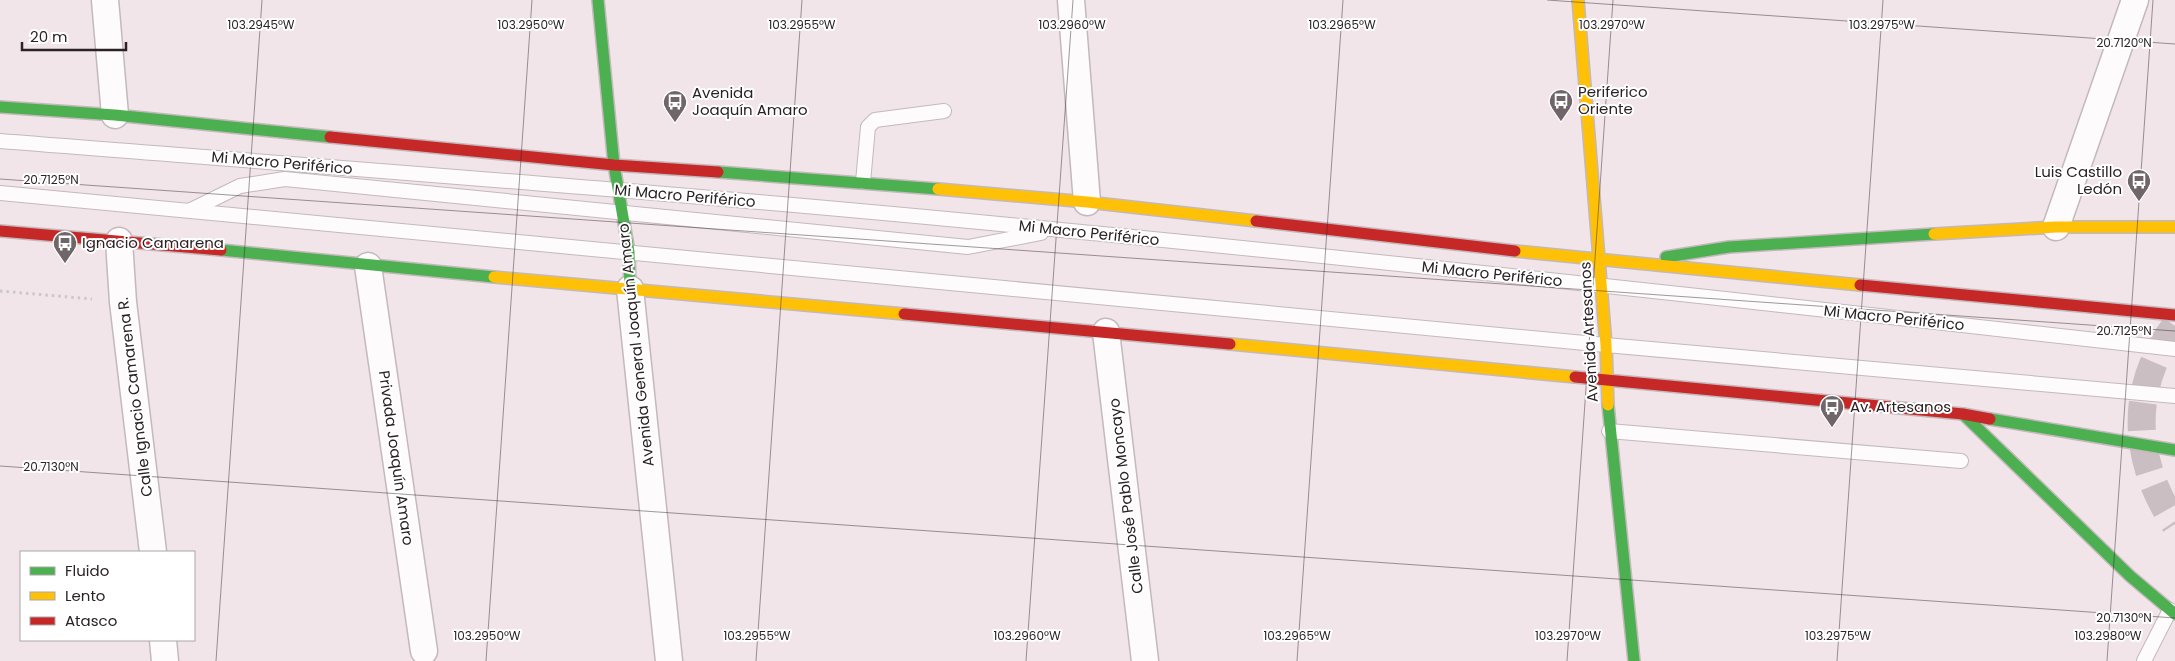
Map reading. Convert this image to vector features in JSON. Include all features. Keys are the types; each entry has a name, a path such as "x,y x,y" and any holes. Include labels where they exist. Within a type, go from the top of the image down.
{"main road":[{"name":"Avenida General Joaquín Amaro","path":"598,0 617,190 629,252 630,289"},
{"name":"Avenida Artesanos","path":"1578,0 1600,261 1606,345 1609,430 1634,661"},
{"path":"0,107 115,115 614,164 863,182 1087,202 1600,261 2175,315"},
{"path":"1600,261 1670,257 1729,247 2056,228 2175,227"},
{"path":"0,231 159,243 368,266 1106,332 1963,414 2175,450"},
{"path":"1963,414 2130,576 2173,612"}],"street":[{"path":"105,0 115,115"},
{"path":"1071,0 1087,202"},
{"path":"2056,228 2135,0"},
{"name":"Calle Ignacio Camarena R.","path":"119,241 123,302 153,551"},
{"name":"Privada Joaquín Amaro","path":"368,266 424,651"},
{"name":"Avenida General Joaquín Amaro","path":"630,289 669,661"},
{"name":"Calle José Pablo Moncayo","path":"1106,332 1145,661"},
{"path":"163,641 165,661"}],"lane":[{"path":"863,182 868,127 870,123 875,120 944,111"},
{"name":"Mi Macro Periférico","path":"0,141 617,190 1059,230 1601,285 2175,349"},
{"path":"190,211 240,186 285,179 968,247 1059,230"},
{"path":"0,193 1606,345 2175,396"},
{"path":"1609,430 1961,461"},
{"path":"2144,661 2173,612"}],"path":[{"path":"0,291 123,302"}],"tunnel":[{"path":"2175,326 2160,350 2149,375 2143,400 2142,425 2144,450 2151,475 2161,500 2175,524"}],"traffic: fast":[{"path":"598,0 614,165 629,252 630,289"},
{"path":"0,107 115,115 330,137"},
{"path":"718,172 938,189"},
{"path":"1666,257 1729,247 1934,234"},
{"path":"221,250 494,277"},
{"path":"1608,405 1634,661"},
{"path":"1963,414 2130,576 2175,614"},
{"path":"1990,419 2175,450"}],"traffic: slow":[{"path":"1578,0 1606,345 1608,405"},
{"path":"938,189 1087,202 1256,221"},
{"path":"1934,234 2056,227 2175,227"},
{"path":"1515,251 1860,285"},
{"path":"494,277 904,314"},
{"path":"1230,344 1575,377"}],"traffic: jam":[{"path":"330,137 614,165 718,172"},
{"path":"1256,221 1515,251"},
{"path":"0,231 221,250"},
{"path":"1860,285 2175,315"},
{"path":"904,314 1230,344"},
{"path":"1575,377 1963,414 1990,419"}],"place":[{"name":"Periferico Oriente","path":"1561,122"},
{"name":"Avenida Joaquín Amaro","path":"675,123"},
{"name":"Luis Castillo Ledón","path":"2139,202"},
{"name":"Ignacio Camarena","path":"65,264"},
{"name":"Av. Artesanos","path":"1832,428"}]}
